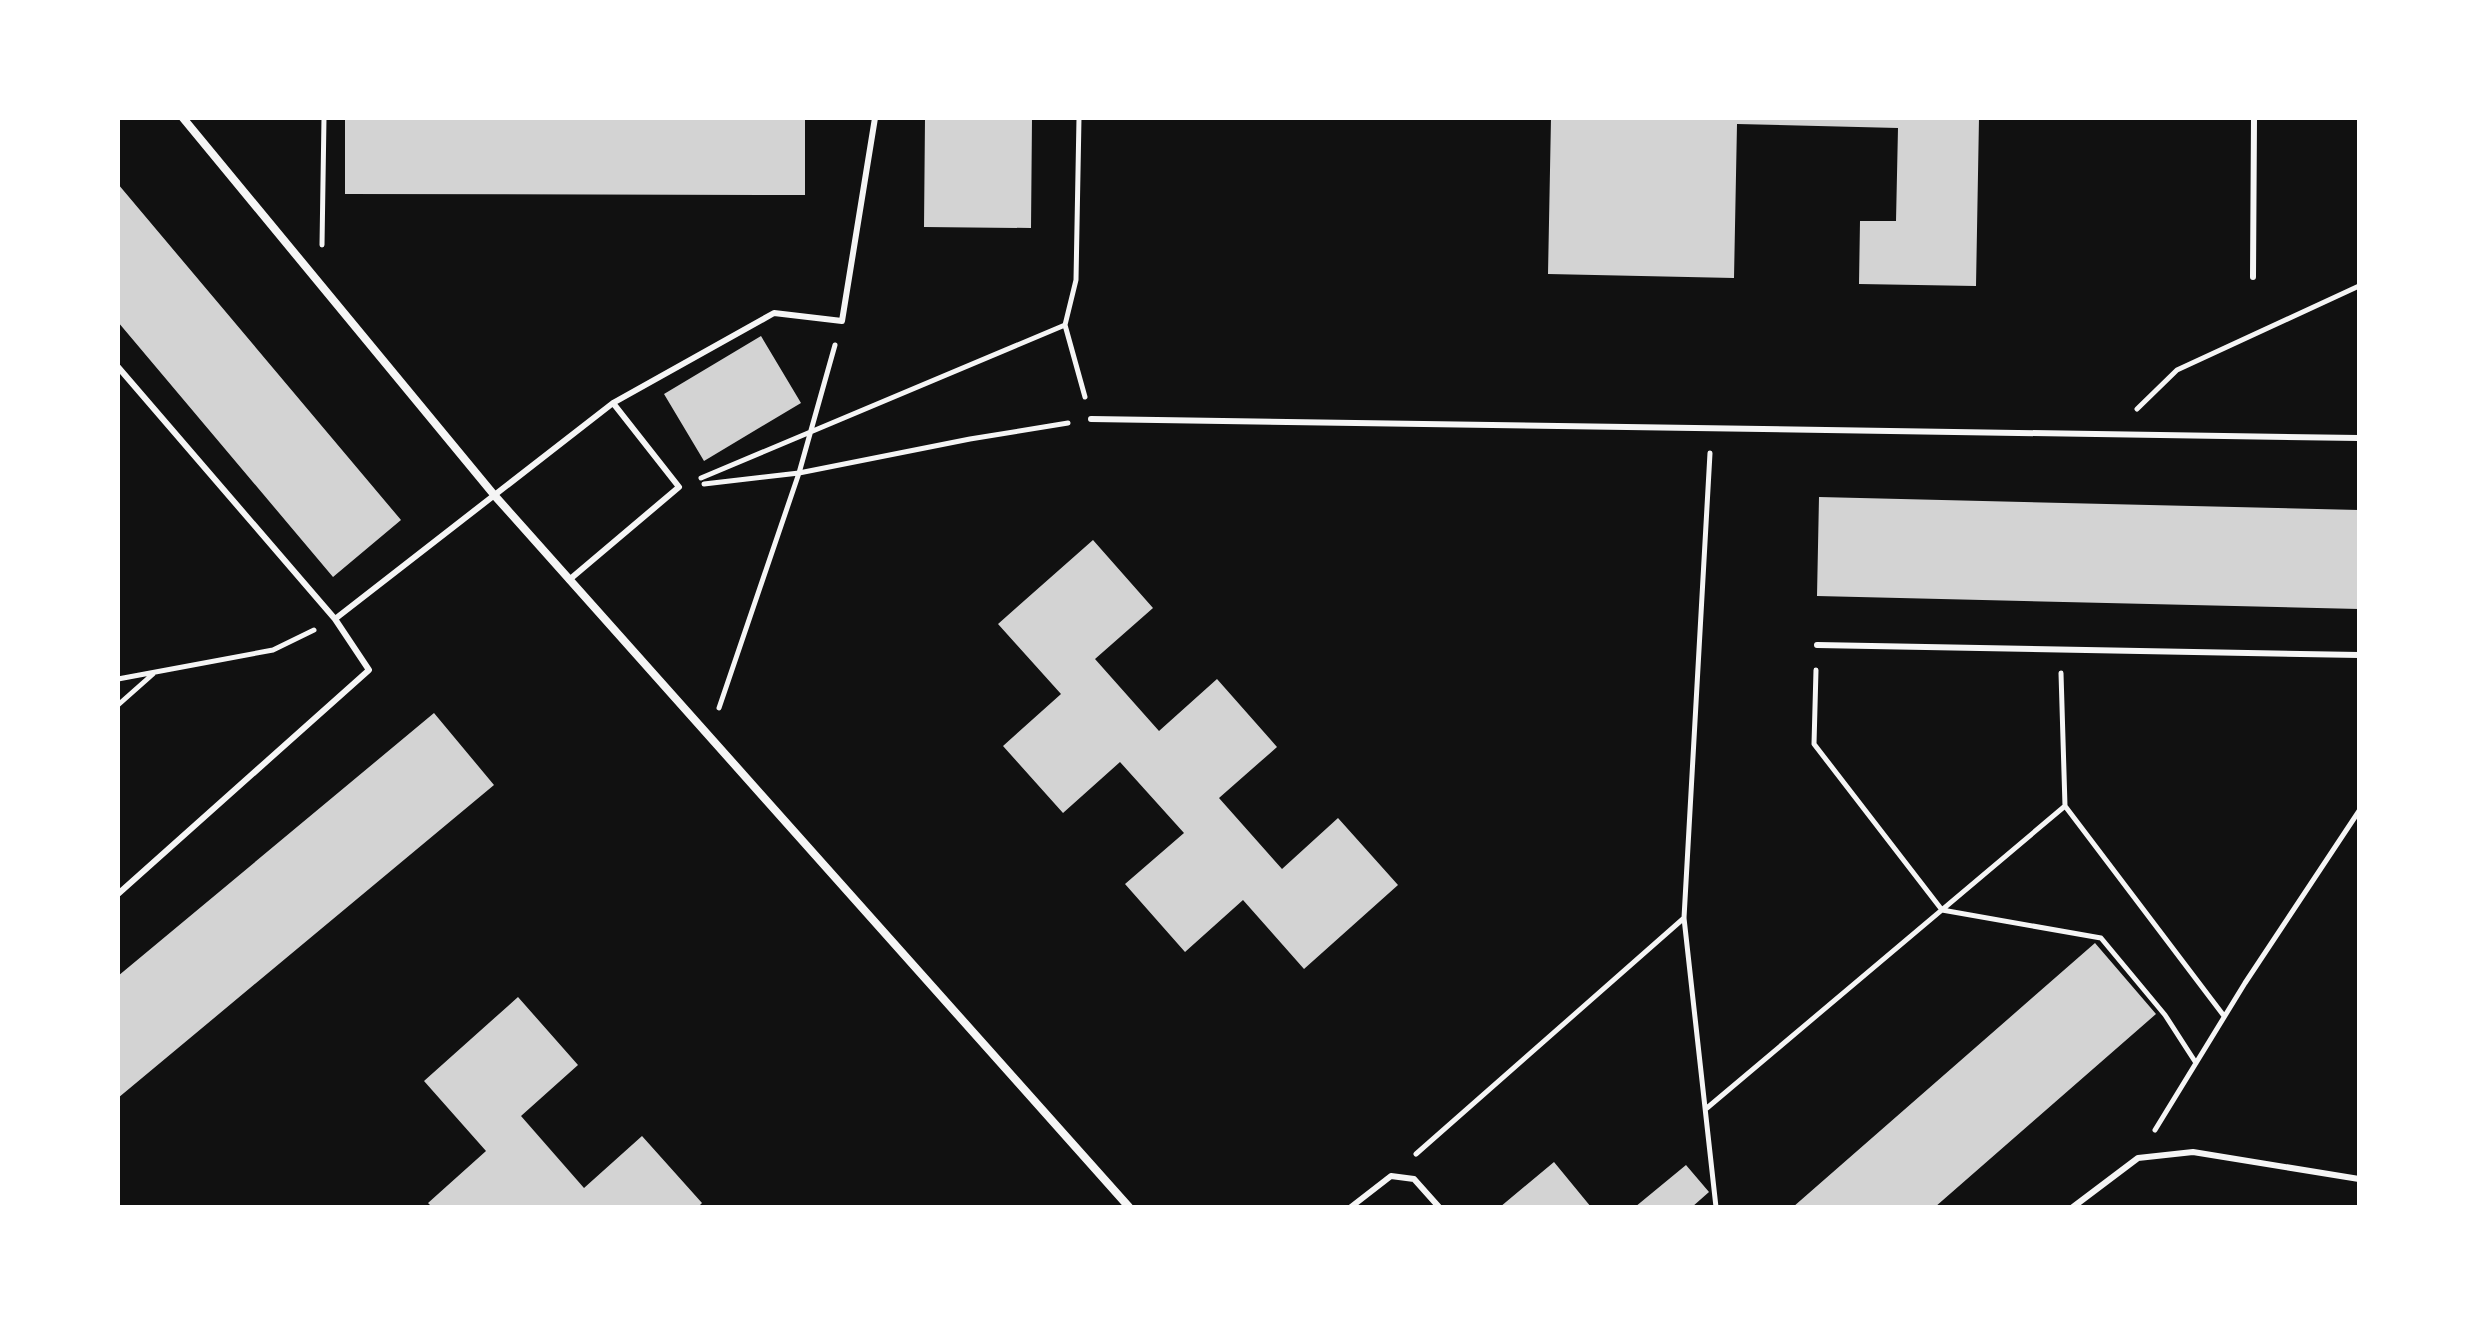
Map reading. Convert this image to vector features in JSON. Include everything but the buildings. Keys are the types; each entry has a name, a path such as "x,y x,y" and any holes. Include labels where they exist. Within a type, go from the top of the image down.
{"street":[{"path":"183,118 495,496 1129,1207"}],"lane":[{"path":"335,619 613,403 774,313 842,321 875,118"},
{"path":"2253,277 2254,118"},
{"path":"118,367 335,619 369,670 118,894"},
{"path":"569,580 679,487 613,403"},
{"path":"1091,419 2359,438"},
{"path":"1817,645 2359,655"},
{"path":"2073,1207 2138,1158 2193,1152 2359,1179"},
{"path":"1351,1207 1391,1176 1414,1179 1439,1207"}],"path":[{"path":"322,287 324,118"},
{"path":"679,487 799,473 1091,419 1065,325 1076,280 1079,118"},
{"path":"2111,434 2177,370 2359,286"},
{"path":"709,736 799,473 842,321"},
{"path":"679,487 1065,325"},
{"path":"1711,428 1684,918 1716,1207"},
{"path":"118,679 273,650 335,619"},
{"path":"1817,645 1814,744 1942,910 2101,938 2165,1015 2196,1063"},
{"path":"2060,649 2065,806 2224,1016"},
{"path":"118,705 155,672"},
{"path":"1706,1109 2065,806"},
{"path":"2138,1158 2224,1016 2359,811"},
{"path":"1391,1176 1684,918"}]}
